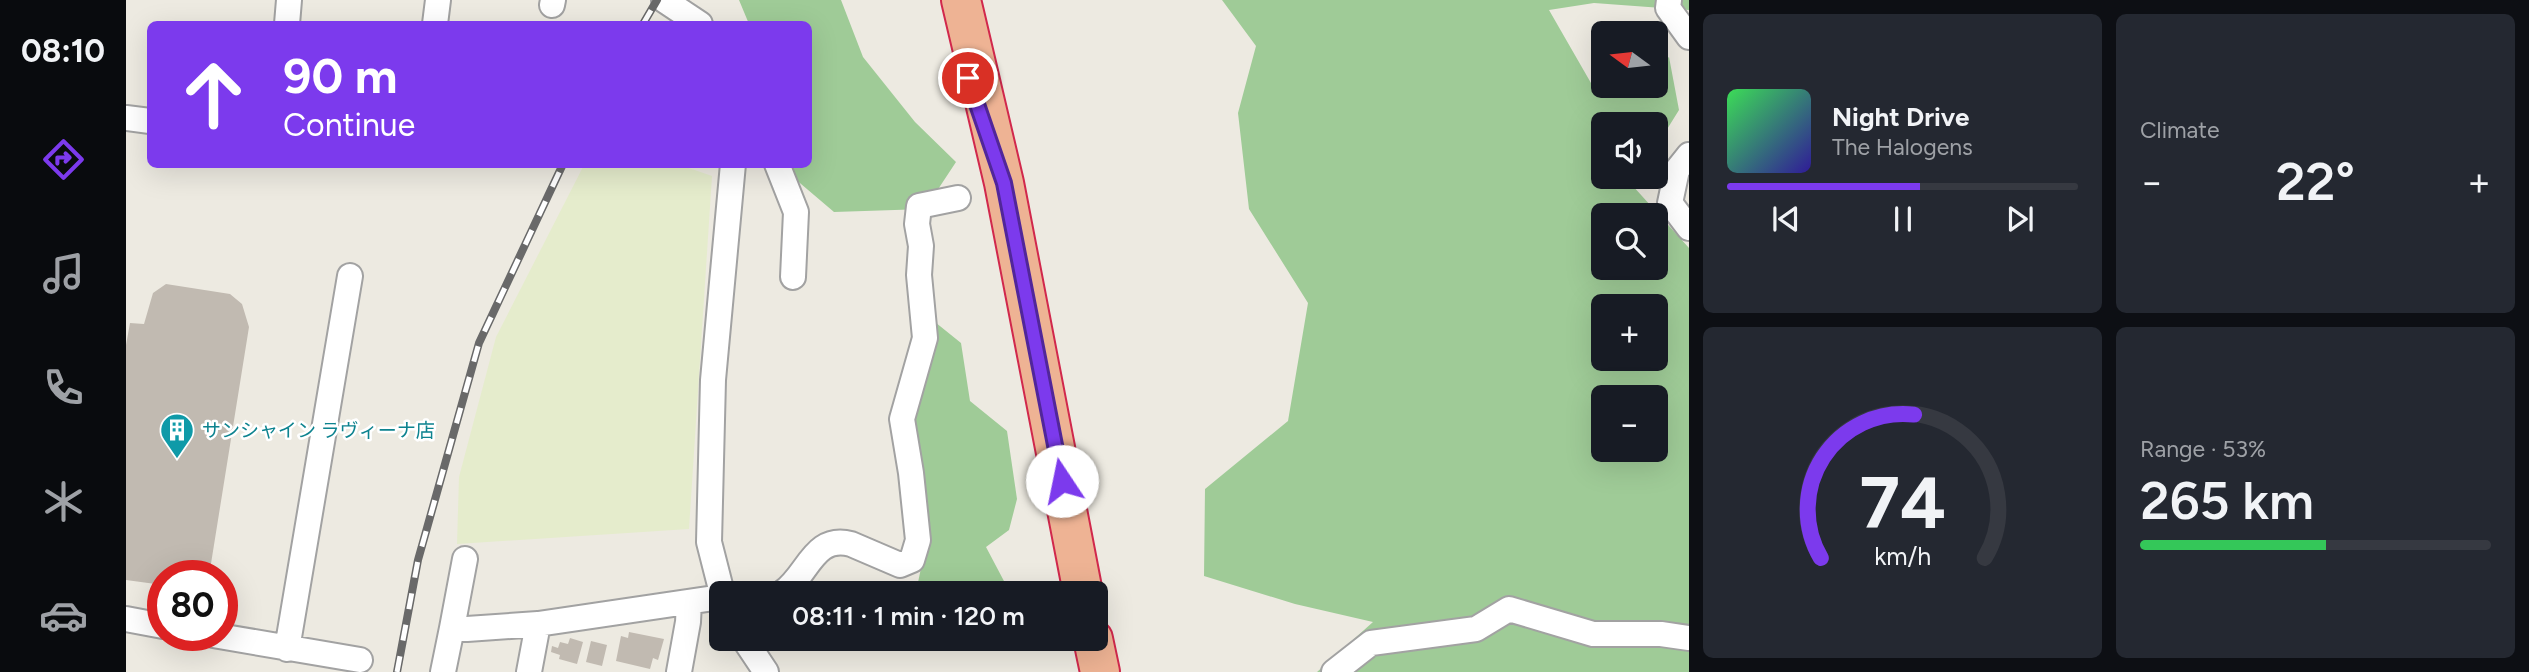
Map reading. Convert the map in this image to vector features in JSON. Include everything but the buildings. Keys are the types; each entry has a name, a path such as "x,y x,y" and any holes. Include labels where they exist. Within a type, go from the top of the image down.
{"highway":[{"path":"941,0 1004,183"},
{"path":"961,0 1004,183 1081,581"},
{"path":"988,0 1004,83 1004,183"},
{"path":"1096,651 1100,672"}],"street":[{"path":"288,21 289,0"},
{"path":"435,21 438,0"},
{"path":"664,0 696,21"},
{"path":"1669,0 1668,8 1689,37"},
{"path":"126,118 147,121"},
{"path":"1689,155 1677,170 1670,203 1689,228"},
{"path":"718,581 709,542 713,380 733,168"},
{"path":"779,168 796,212 793,277"},
{"path":"797,581 815,553 822,546 829,544 851,544 900,565 912,560 918,540 902,419 925,338 919,275 919,206 958,198"},
{"path":"287,649 350,276"},
{"path":"443,672 465,559"},
{"path":"453,628 538,624 709,598"},
{"path":"679,672 689,602"},
{"path":"1334,672 1371,643 1476,629 1509,610 1593,634 1661,634 1689,638"},
{"path":"126,619 147,623"},
{"path":"528,672 538,624"},
{"path":"238,640 360,660"},
{"path":"752,651 766,672"}],"green space":[{"path":"739,0 841,0 863,57 915,122 956,162 925,209 834,212 794,178 790,168 812,168 812,21 748,21"},
{"path":"1222,0 1689,0 1689,10 1594,3 1549,10 1591,83 1591,98 1668,98 1669,57 1679,110 1668,128 1668,112 1591,112 1591,189 1636,189 1648,203 1591,203 1591,280 1668,280 1668,225 1689,248 1689,672 1317,672 1373,622 1295,604 1204,576 1205,489 1288,421 1308,303 1249,209 1238,113 1256,46"},
{"path":"582,168 689,168 712,176 689,529 457,544 459,477 496,337"},
{"path":"925,314 961,343 970,401 1007,431 1017,499 1009,530 986,547 1004,581 918,581 929,530 907,416"}],"railway":[{"path":"645,21 657,0"},
{"path":"397,672 418,560 479,343 561,168"}],"place":[{"name":"サンシャイン ラヴィーナ店","path":"177,460"}],"route":[{"path":"968,78 1004,183 1062,481"}]}
